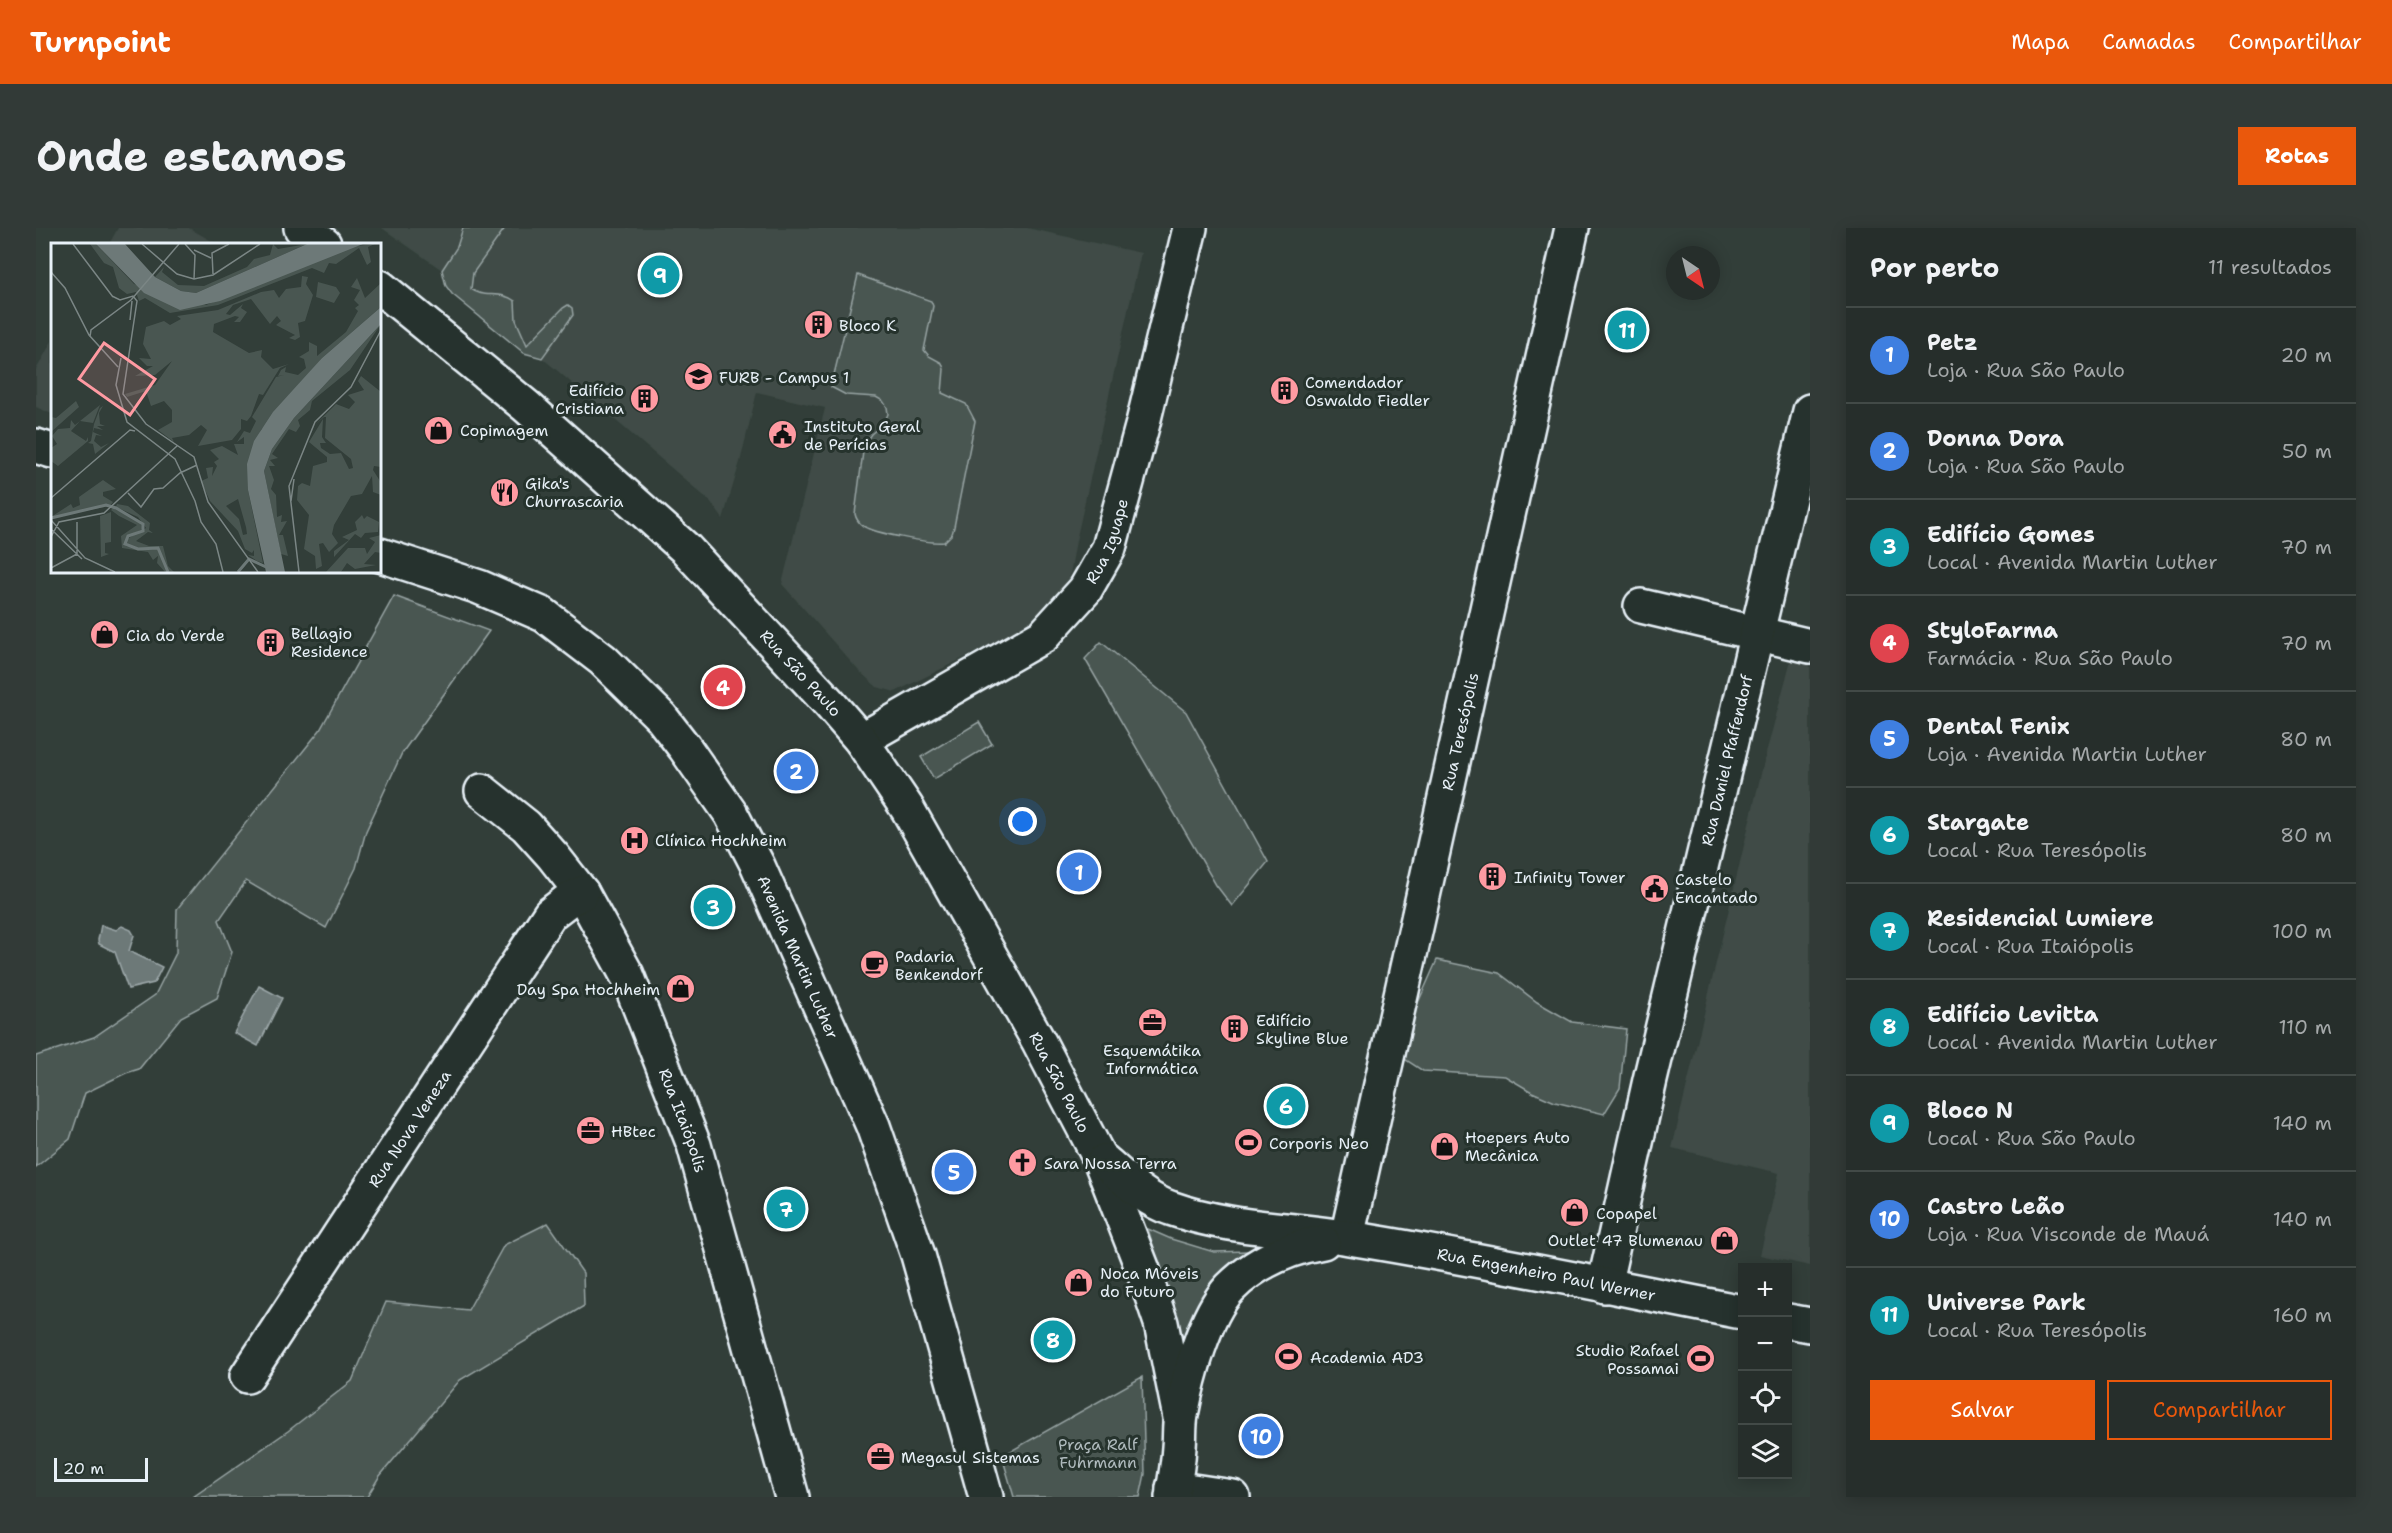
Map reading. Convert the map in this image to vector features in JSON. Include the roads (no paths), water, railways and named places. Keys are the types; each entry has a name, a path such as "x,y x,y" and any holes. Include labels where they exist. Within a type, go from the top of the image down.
{"street":[{"path":"301,228 323,243"},
{"name":"Rua Iguape","path":"861,740 1043,636 1085,590 1109,548 1143,423 1190,228"},
{"name":"Rua Teresópolis","path":"1347,1238 1572,228"},
{"name":"Rua São Paulo","path":"381,288 526,406 679,543 830,703 861,740 907,808 1039,1042 1100,1157 1161,1323 1180,1417"},
{"name":"Rua Daniel Pfaffendorf","path":"1604,1286 1810,411"},
{"path":"36,446 51,451"},
{"name":"Avenida Martin Luther","path":"381,555 479,587 544,615 603,660 661,717 731,814 758,866 873,1126 918,1255 986,1497"},
{"path":"1641,606 1810,646"},
{"name":"Rua Itaiópolis","path":"482,791 526,826 553,856 582,893 627,975 694,1145 792,1497"},
{"name":"Rua Nova Veneza","path":"247,1376 550,914 582,893"},
{"name":"Rua São Paulo","path":"1100,1157 1136,1189 1168,1208 1252,1228 1347,1238"},
{"name":"Rua São Paulo","path":"1172,1492 1180,1417 1196,1353 1212,1317 1230,1289 1264,1262 1300,1246 1347,1238"},
{"name":"Rua Engenheiro Paul Werner","path":"1347,1238 1738,1311"},
{"path":"1792,1322 1810,1325"},
{"path":"1172,1492 1233,1497"}],"place":[{"name":"Bloco N","path":"660,275"},
{"name":"Bloco K","path":"818,325"},
{"name":"Universe Park","path":"1627,330"},
{"name":"FURB - Campus 1","path":"698,377"},
{"name":"Comendador Oswaldo Fiedler","path":"1284,391"},
{"name":"Edifício Cristiana","path":"645,399"},
{"name":"Copimagem","path":"439,430"},
{"name":"Instituto Geral de Perícias","path":"783,435"},
{"name":"Gika's Churrascaria","path":"504,492"},
{"name":"Cia do Verde","path":"105,635"},
{"name":"Bellagio Residence","path":"270,642"},
{"name":"StyloFarma","path":"723,687"},
{"name":"Donna Dora","path":"796,771"},
{"name":"Clínica Hochheim","path":"634,840"},
{"name":"Petz","path":"1079,872"},
{"name":"Infinity Tower","path":"1493,877"},
{"name":"Castelo Encantado","path":"1654,888"},
{"name":"Edifício Gomes","path":"713,907"},
{"name":"Padaria Benkendorf","path":"874,965"},
{"name":"Day Spa Hochheim","path":"681,989"},
{"name":"Esquemátika Informática","path":"1152,1022"},
{"name":"Edifício Skyline Blue","path":"1235,1029"},
{"name":"Stargate","path":"1286,1106"},
{"name":"HBtec","path":"590,1131"},
{"name":"Corporis Neo","path":"1248,1143"},
{"name":"Hoepers Auto Mecânica","path":"1444,1146"},
{"name":"Sara Nossa Terra","path":"1023,1163"},
{"name":"Dental Fenix","path":"954,1172"},
{"name":"Residencial Lumiere","path":"786,1209"},
{"name":"Copapel","path":"1575,1213"},
{"name":"Outlet 47 Blumenau","path":"1724,1240"},
{"name":"Noca Móveis do Futuro","path":"1079,1282"},
{"name":"Edifício Levitta","path":"1053,1340"},
{"name":"Academia AD3","path":"1289,1357"},
{"name":"Studio Rafael Possamai","path":"1700,1359"},
{"name":"Castro Leão","path":"1261,1436"},
{"name":"Megasul Sistemas","path":"880,1457"}],"park label":[{"name":"Praça Ralf Fuhrmann","path":"1098,1453"}]}
